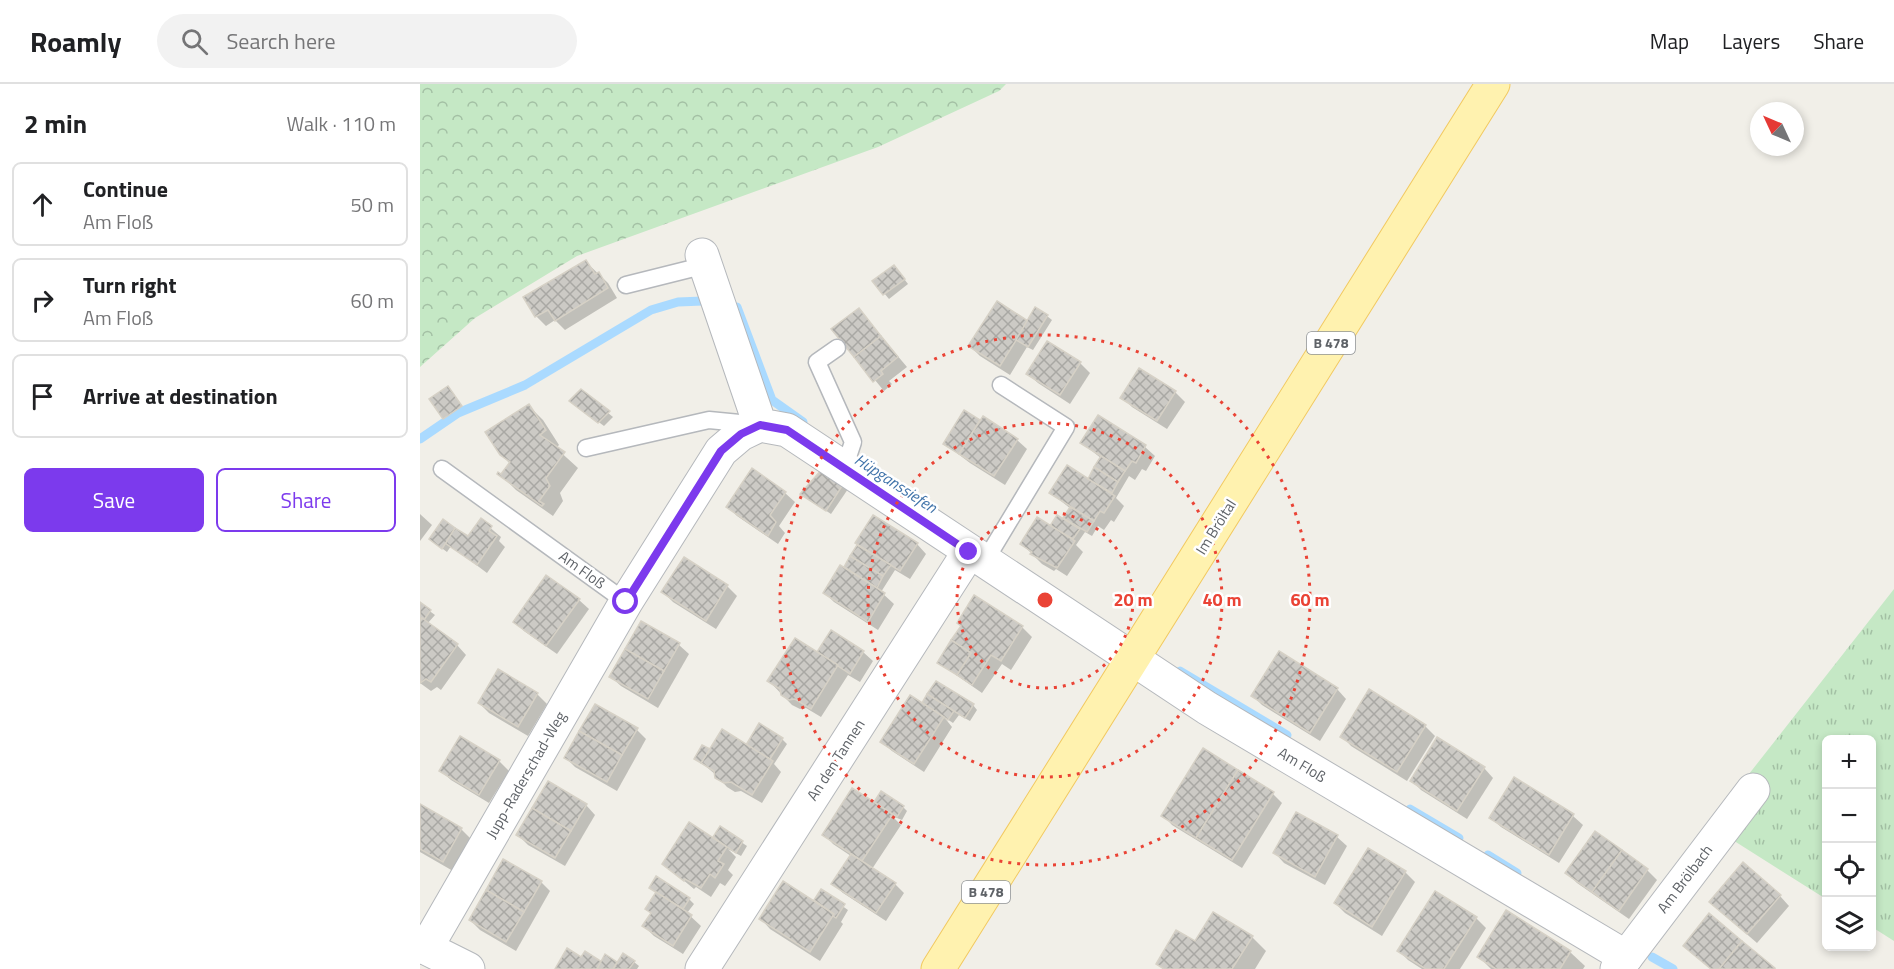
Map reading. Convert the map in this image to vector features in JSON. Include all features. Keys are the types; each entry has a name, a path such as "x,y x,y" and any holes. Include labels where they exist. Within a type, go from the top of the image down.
{"main road":[{"name":"Im Bröltal","path":"938,969 1493,84"}],"street":[{"path":"626,602 721,451 741,434 760,425 704,260"},
{"name":"Am Floß","path":"760,425 787,430 844,468 984,550 1133,659 1207,708 1622,963"},
{"name":"An den Tannen","path":"702,969 984,550"},
{"name":"Jupp-Raderschad-Weg","path":"423,946 626,602"},
{"name":"Am Brölbach","path":"1622,963 1753,790"},
{"path":"423,946 468,969"}],"lane":[{"path":"626,285 704,260"},
{"path":"837,348 817,362 853,442 844,468"},
{"path":"984,550 1066,427 1001,386"},
{"name":"Am Floß","path":"586,448 709,420 760,425"},
{"name":"Am Floß","path":"442,469 626,602"}],"green space":[{"path":"420,84 1006,84 999,91 878,147 577,256 475,318 420,367"},
{"path":"1894,589 1894,941 1876,930 1876,735 1822,735 1822,896 1709,825"}],"building":[{"path":"586,260 595,274 599,272 608,288 555,321 548,310 535,317 523,297"},
{"path":"894,265 905,279 883,295 872,281"},
{"path":"997,301 1028,321 1000,366 968,346"},
{"path":"1035,307 1048,315 1028,347 1016,340"},
{"path":"859,308 881,336 854,357 831,329"},
{"path":"881,336 898,357 881,371 883,374 873,382 854,357"},
{"path":"1047,341 1081,362 1060,395 1026,374"},
{"path":"1139,368 1176,391 1157,421 1120,398"},
{"path":"448,386 462,406 443,419 429,399"},
{"path":"581,389 610,411 598,423 569,401"},
{"path":"529,404 546,430 540,435 565,452 546,478 550,486 539,501 544,504 542,506 497,474 498,472 501,474 510,462 500,455 485,432"},
{"path":"964,410 980,420 959,454 943,444"},
{"path":"1098,415 1146,445 1136,463 1132,461 1125,471 1080,443"},
{"path":"983,416 1018,439 994,476 959,454"},
{"path":"1101,456 1125,471 1118,482 1094,467"},
{"path":"1067,465 1115,496 1104,513 1100,511 1094,521 1049,493"},
{"path":"1094,467 1118,482 1112,493 1088,479"},
{"path":"752,468 786,492 770,515 776,522 768,536 726,507"},
{"path":"823,468 844,483 826,511 800,494"},
{"path":"1070,507 1094,521 1087,532 1063,518"},
{"path":"873,515 918,543 900,571 855,543"},
{"path":"1057,515 1080,529 1073,539 1050,526"},
{"path":"1037,517 1075,541 1057,568 1030,554 1032,552 1020,544"},
{"path":"481,518 492,526 489,531 497,536 477,565 445,543 455,528 468,536"},
{"path":"443,519 455,528 442,549 429,539"},
{"path":"857,545 891,565 883,576 850,556"},
{"path":"850,556 883,576 877,588 844,567"},
{"path":"684,557 728,585 706,621 661,592"},
{"path":"840,565 885,593 868,622 823,593"},
{"path":"546,575 580,599 546,646 513,622"},
{"path":"974,595 1023,626 1001,661 991,655 972,685 957,675 971,653 951,640 961,626 957,623"},
{"path":"420,602 431,610 424,620 422,618 420,621"},
{"path":"422,618 458,644 431,682 426,679 420,683 420,621"},
{"path":"641,621 680,643 664,671 625,649"},
{"path":"831,630 864,651 850,674 817,652"},
{"path":"795,638 838,665 811,709 795,699 789,700 781,695 780,689 767,681"},
{"path":"951,640 971,653 957,675 937,663"},
{"path":"625,649 664,671 648,699 609,677"},
{"path":"1279,651 1338,688 1310,733 1251,696"},
{"path":"498,669 538,693 518,727 478,703"},
{"path":"936,681 974,704 965,718 927,694"},
{"path":"1369,689 1426,725 1397,772 1340,737"},
{"path":"927,694 954,711 948,720 922,703"},
{"path":"910,695 944,717 914,764 880,742"},
{"path":"595,704 638,728 622,755 579,731"},
{"path":"759,723 783,738 770,759 746,745"},
{"path":"722,729 773,761 752,795 731,782 724,783 715,778 714,771 701,763"},
{"path":"579,731 622,755 607,782 564,758"},
{"path":"460,736 500,760 479,795 439,771"},
{"path":"1437,737 1485,767 1457,811 1410,781"},
{"path":"702,745 710,749 701,763 694,759"},
{"path":"1203,748 1238,770 1196,838 1161,816"},
{"path":"1238,770 1274,792 1232,860 1196,838"},
{"path":"1514,777 1574,814 1549,855 1489,818"},
{"path":"548,781 587,804 571,831 532,808"},
{"path":"852,788 893,814 862,861 822,835"},
{"path":"881,791 904,806 897,817 874,802"},
{"path":"420,804 462,828 443,862 420,849"},
{"path":"532,808 571,831 555,858 516,835"},
{"path":"1296,812 1338,835 1315,877 1273,853"},
{"path":"689,822 727,847 718,861 724,864 715,878 710,874 701,888 685,879 684,881 662,864"},
{"path":"720,826 743,841 736,853 713,837"},
{"path":"1595,831 1622,850 1592,892 1565,873"},
{"path":"1368,848 1406,871 1372,927 1334,903"},
{"path":"1622,850 1648,869 1619,911 1592,892"},
{"path":"851,854 896,883 876,913 831,884"},
{"path":"503,859 542,881 524,912 486,890"},
{"path":"1743,862 1781,895 1747,934 1709,902"},
{"path":"656,876 690,898 683,909 649,888"},
{"path":"783,881 834,914 810,952 759,919"},
{"path":"821,889 845,904 836,918 834,914 814,900"},
{"path":"486,890 524,912 506,942 469,920"},
{"path":"1435,891 1477,917 1444,969 1426,969 1397,951"},
{"path":"656,892 692,915 673,946 642,926 651,913 645,909"},
{"path":"1506,910 1571,951 1560,969 1496,969 1477,957"},
{"path":"1213,912 1253,936 1232,969 1164,969 1156,964 1176,930 1195,941"},
{"path":"1709,913 1742,941 1719,969 1711,969 1683,946"},
{"path":"1742,941 1775,968 1775,969 1719,969"},
{"path":"567,948 581,957 585,951 602,962 597,969 555,969"},
{"path":"623,953 635,961 629,969 613,969"},
{"path":"605,954 617,962 613,969 597,969"}],"waterway":[{"name":"Hüpganssiefen","path":"420,439 458,413 525,385 651,310 678,302 703,301"},
{"name":"Hüpganssiefen","path":"737,307 772,400 803,422"},
{"name":"Hüpganssiefen","path":"1180,671 1287,735"},
{"name":"Hüpganssiefen","path":"1410,809 1459,838"},
{"name":"Hüpganssiefen","path":"1488,855 1517,873"},
{"name":"Hüpganssiefen","path":"1652,957 1673,969"}],"route":[{"path":"626,602 721,451 741,434 760,425 787,430 969,552"}]}
